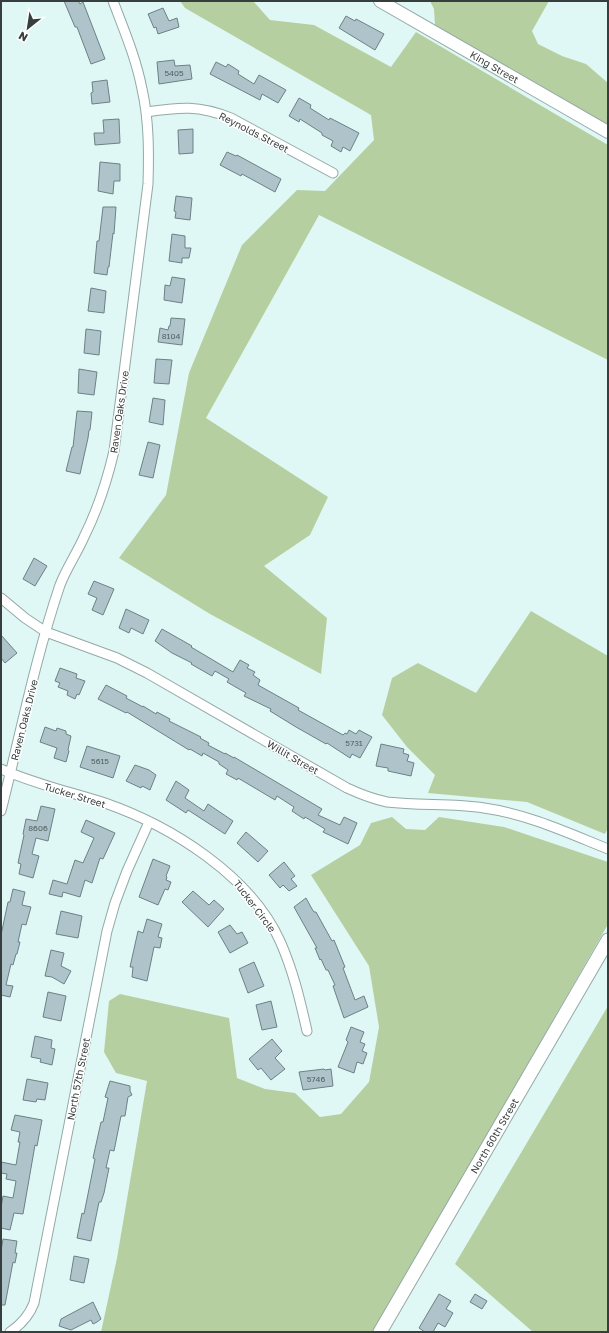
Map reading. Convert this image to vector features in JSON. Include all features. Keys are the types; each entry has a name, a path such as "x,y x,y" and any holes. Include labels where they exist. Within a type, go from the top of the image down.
{"main road":[{"name":"North 60th Street","path":"380,1332 608,940"}],"street":[{"name":"Raven Oaks Drive","path":"1,811 42,643 60,584 99,505 108,478 114,451 148,184 149,145 146,112 135,59 113,1"},
{"name":"King Street","path":"380,1 608,132"},
{"name":"Reynolds Street","path":"146,112 172,108 203,109 216,112 231,118 333,173"},
{"name":"Willit Street","path":"1,598 25,618 46,632 117,658 147,673 347,788 359,793 386,801 413,804 458,804 501,811 521,816 555,828 608,849"},
{"name":"Tucker Street","path":"1,770 106,804 148,822"},
{"name":"Tucker Circle","path":"148,822 189,845 221,867 246,891 265,916 279,940 291,967 307,1031"},
{"name":"North 57th Street","path":"10,1332 23,1322 34,1303 108,931 115,903 148,822"}],"green space":[{"path":"180,1 253,1 270,20 314,25 391,67 416,32 608,145 608,360 319,215 206,418 328,497 310,535 264,566 327,618 321,674 210,614 119,558 166,495 189,373 242,245 297,190 325,191 374,140 371,115 185,8"},
{"path":"430,1 549,1 532,31 538,44 562,56 586,64 608,83 608,125 435,25 434,9"},
{"path":"531,611 608,656 608,828 605,834 527,802 428,793 435,775 407,747 382,715 392,678 418,663 476,693"},
{"path":"392,817 406,829 425,830 439,817 504,827 608,862 607,926 374,1332 101,1332 117,1258 147,1081 116,1073 104,1052 109,1001 120,994 229,1018 237,1078 265,1089 295,1093 320,1117 341,1114 369,1082 379,1027 369,966 311,875 360,845 371,823"},
{"path":"608,1006 608,1332 533,1332 455,1264"}],"building":[{"path":"64,1 78,1 80,4 83,2 105,59 91,64 77,27 75,27"},
{"path":"163,8 169,21 177,18 179,27 158,34 156,27 154,28 148,14"},
{"path":"346,16 355,21 356,19 384,34 375,50 339,28"},
{"path":"174,60 175,66 190,65 192,79 159,84 157,62"},
{"path":"216,62 226,67 228,64 239,71 238,74 254,84 259,75 286,90 278,103 262,94 260,100 210,74"},
{"path":"107,80 110,102 92,104 92,82"},
{"path":"299,98 311,105 310,108 329,120 330,118 359,133 350,151 343,147 341,152 331,146 333,141 322,135 322,133 300,119 299,122 289,116"},
{"path":"119,119 120,143 95,145 94,133 104,133 103,120"},
{"path":"193,129 193,153 179,154 178,130"},
{"path":"227,152 236,156 237,155 281,179 275,192 242,174 241,176 220,165"},
{"path":"100,162 120,164 120,181 114,181 113,194 98,191"},
{"path":"176,196 192,198 190,220 175,218 176,212 174,211"},
{"path":"103,207 116,207 114,234 113,233 107,275 94,273 97,241 99,241"},
{"path":"172,234 185,236 185,248 191,248 189,258 182,258 182,263 169,261"},
{"path":"172,277 185,279 182,303 164,300 165,285 170,286"},
{"path":"91,288 106,291 104,313 88,311"},
{"path":"171,318 185,319 182,345 158,342 160,328 168,330"},
{"path":"86,329 101,331 99,355 84,353"},
{"path":"156,359 172,360 169,384 154,383"},
{"path":"79,369 97,372 94,395 78,393"},
{"path":"153,398 165,400 163,425 149,422"},
{"path":"77,411 92,412 90,430 80,474 66,471 73,447"},
{"path":"148,442 160,445 153,478 139,475"},
{"path":"34,558 47,566 35,586 23,579"},
{"path":"94,581 114,589 103,615 92,610 97,598 88,594"},
{"path":"126,609 149,620 143,634 131,628 129,633 119,628"},
{"path":"162,629 233,672 240,660 249,665 247,668 255,672 253,675 260,680 258,685 299,708 298,710 343,735 345,733 347,734 349,730 356,734 359,730 372,737 360,758 352,754 350,758 327,743 326,744 270,711 271,709 244,696 246,693 227,682 229,679 215,671 212,676 191,664 192,663 172,653 155,641"},
{"path":"1,635 17,653 5,663 1,658"},
{"path":"60,668 77,674 76,678 85,681 79,695 77,694 75,699 67,695 68,691 58,687 60,683 55,681"},
{"path":"106,685 127,696 126,698 156,714 157,712 170,719 169,721 201,737 200,738 209,743 208,745 234,757 322,809 318,815 340,825 344,817 357,823 348,844 323,832 325,829 305,817 304,819 292,811 294,807 277,796 275,800 238,778 237,780 226,774 228,770 219,764 219,762 203,753 202,756 190,749 189,750 127,712 126,713 98,699"},
{"path":"45,727 56,731 57,728 66,731 66,734 71,736 66,762 54,758 57,748 40,742"},
{"path":"381,744 404,749 403,753 409,755 407,761 414,763 411,776 388,771 388,768 376,766"},
{"path":"87,746 120,756 113,778 80,767"},
{"path":"135,765 149,770 156,775 150,790 142,786 141,788 126,781"},
{"path":"176,781 189,790 185,798 204,811 208,804 233,821 225,834 188,810 186,813 166,800"},
{"path":"41,806 55,809 48,841 36,838 32,854 39,856 33,878 19,874 21,864 18,863 26,819 37,821"},
{"path":"86,820 115,833 103,859 100,858 92,883 85,880 80,897 63,892 62,897 49,894 53,880 67,884 75,860 83,863 94,838 81,832"},
{"path":"246,832 268,851 258,862 237,843"},
{"path":"153,859 170,866 166,880 171,882 168,890 165,889 158,905 139,897"},
{"path":"284,862 295,876 291,879 297,886 289,891 283,885 280,888 269,875"},
{"path":"13,889 25,892 22,905 31,907 26,925 22,924 17,954 13,965 11,964 6,985 13,986 10,997 1,995 1,935 8,902 10,902"},
{"path":"193,891 209,905 214,900 224,909 208,927 182,902"},
{"path":"306,898 314,912 316,912 332,941 334,940 345,967 343,968 355,1000 364,996 368,1007 344,1018 333,986 335,985 328,970 326,970 321,959 320,960 315,948 317,948 294,907"},
{"path":"61,911 82,916 78,938 56,934"},
{"path":"147,919 162,924 158,937 162,938 160,948 154,947 147,981 132,977 133,967 130,967 138,931 143,933"},
{"path":"230,925 237,934 242,932 248,943 230,953 218,932"},
{"path":"51,950 64,953 61,966 71,971 64,984 52,977 45,976"},
{"path":"254,962 264,986 248,993 239,969"},
{"path":"48,992 66,996 61,1021 43,1017"},
{"path":"271,1001 277,1027 262,1030 256,1005"},
{"path":"351,1027 364,1032 360,1042 365,1044 362,1051 367,1053 363,1064 357,1062 354,1073 338,1067 348,1042 346,1040"},
{"path":"35,1036 52,1040 51,1048 55,1049 52,1065 40,1062 41,1059 31,1057"},
{"path":"272,1039 282,1051 275,1058 285,1069 271,1080 261,1068 258,1070 249,1059"},
{"path":"331,1069 333,1086 303,1090 299,1072"},
{"path":"27,1079 48,1083 45,1100 37,1099 36,1102 23,1100"},
{"path":"110,1081 130,1086 132,1095 128,1097 125,1116 121,1116 114,1151 110,1150 106,1168 109,1168 104,1193 101,1202 99,1202 91,1241 77,1238 82,1213 84,1214 95,1159 93,1158 101,1122 103,1122 108,1098 105,1097"},
{"path":"15,1115 42,1120 37,1146 35,1145 23,1214 14,1213 10,1230 1,1228 1,1208 3,1196 13,1198 16,1181 6,1179 7,1174 1,1173 1,1162 16,1165 20,1142 18,1142 20,1132 11,1130"},
{"path":"3,1239 17,1241 15,1253 17,1253 15,1263 13,1262 5,1305 1,1305 1,1251"},
{"path":"74,1256 89,1259 84,1283 70,1280"},
{"path":"439,1294 451,1301 446,1309 453,1313 445,1327 438,1323 433,1332 425,1332 419,1328"},
{"path":"475,1294 487,1301 482,1309 470,1302"},
{"path":"93,1302 101,1319 97,1322 93,1324 91,1320 71,1330 59,1326 61,1319"}]}
